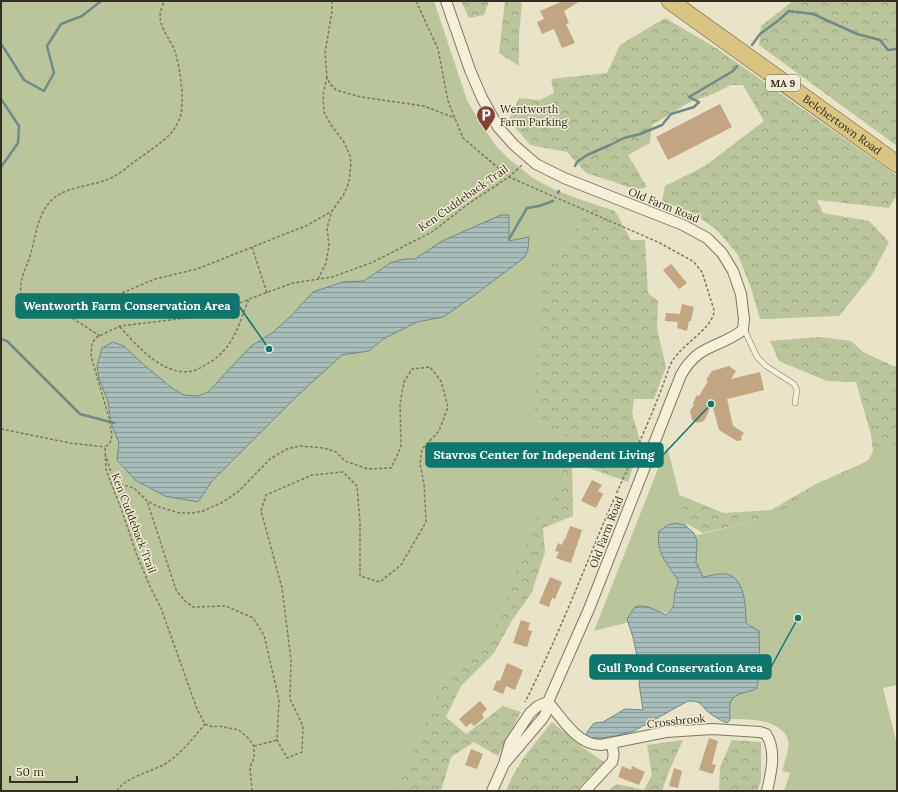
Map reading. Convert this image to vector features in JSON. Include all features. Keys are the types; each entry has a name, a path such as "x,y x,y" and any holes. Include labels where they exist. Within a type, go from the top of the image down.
{"highway":[{"name":"Belchertown Road","path":"670,1 689,8 897,164"}],"street":[{"name":"Old Farm Road","path":"446,1 470,70 487,109 498,126 514,145 529,159 545,169 683,225 707,238 722,253 733,271 741,294 744,319 744,329 696,355 686,366 681,375 588,609 548,702 546,713 504,764 492,791"},
{"name":"Crossbrook","path":"548,702 575,734 592,745 601,745 666,732 712,729 760,732 766,734 771,744 773,765 767,791"},
{"path":"585,791 612,762 614,753 611,743"}],"lane":[{"path":"744,329 757,357 766,366 794,384 797,390 795,403"}],"path":[{"path":"164,1 160,16 180,68 182,103 180,118 172,131 162,140 114,177 70,190 54,198 39,222 30,258 21,281 21,297 30,311 40,316 48,317 66,314 155,279 197,269 308,225 332,211"},
{"path":"318,279 326,264 329,246 327,228 332,211 344,194 350,182 351,163 350,156 344,142 331,125 324,112 324,95 327,77 324,52 332,11 332,1"},
{"path":"416,1 438,49 448,101 462,138 509,177 660,243 694,262 702,272 714,310 714,316 708,324 674,356 670,363 660,395 636,453 605,520 544,665 525,702"},
{"path":"327,77 330,84 336,90 361,97 424,106 455,118"},
{"name":"Ken Cuddeback Trail","path":"205,724 197,709 161,608 151,589 136,553 106,470 105,447 110,443 112,435 109,418 91,356 91,348 99,336 120,326 212,316 249,299 294,283 339,275 371,263 432,232 468,204 509,177 529,159"},
{"path":"252,247 267,292"},
{"path":"120,326 138,347 162,364 175,370 185,372 195,370 216,359 231,341 249,299"},
{"path":"66,314 99,336"},
{"path":"105,454 113,478 119,484 134,488 147,501 158,507 180,513 203,511 221,503 238,492 270,459 287,449 300,446 324,448 336,452 345,461 368,469 391,468 401,447 400,404 404,382 412,369 430,367 441,381 448,406 439,431 422,449 420,464 424,484 426,522 401,565 380,582 360,576 360,522 357,486 343,472 312,475 266,495 261,511 282,588 291,660 290,699 304,726 302,752 287,758 276,740 279,700 264,636 252,618 226,606 193,607 185,601 176,590 147,501"},
{"path":"1,429 70,443 105,447"},
{"path":"117,791 125,782 166,763 186,746 205,724 213,727 218,726 239,730 254,746 254,758 250,767 252,791"},
{"path":"254,746 276,740"}],"green space":[{"path":"1,1 434,1 467,100 480,123 496,146 510,160 533,178 553,189 594,205 542,273 533,424 617,455 626,456 635,453 625,478 569,456 548,511 540,508 488,645 444,679 396,791 1,791"},
{"path":"461,1 489,1 484,15 469,18"},
{"path":"505,1 522,1 519,36 519,66 499,53"},
{"path":"793,1 897,1 897,146 759,45 761,26"},
{"path":"665,18 716,48 896,175 897,195 889,208 817,200 823,213 869,221 889,242 872,275 839,316 760,319 751,288 738,255 717,230 693,213 662,201 665,186 705,166 764,121 743,85 731,85 713,94 688,103 652,125 650,143 628,155 647,187 638,190 586,173 567,152 530,145 509,120 519,98 540,100 554,93 551,79 607,73 620,45"},
{"path":"550,190 615,211 631,240 645,240 648,293 658,301 657,328 666,367 654,399 634,399 632,413 641,444 628,482 572,462 573,516 543,528 545,552 532,592 511,622 494,653 461,686 446,717 466,734 503,706 521,712 498,756 474,742 451,757 441,791 128,791"},
{"path":"819,337 851,341 863,352 893,366 897,366 897,520 753,521 703,533 686,523 679,495 724,513 771,510 816,484 868,461 873,451 871,435 856,382 827,381 779,361 770,341"},
{"path":"897,443 897,685 883,688 897,745 897,791 784,791 790,773 782,771 788,752 788,740 784,732 778,727 769,723 741,719 724,719 696,605 594,631 667,446 690,537 773,516"},
{"path":"552,722 585,749 604,762 581,786 584,791 506,791 520,763"},
{"path":"683,740 662,791 608,791 617,784 644,790 652,775 647,745"},
{"path":"732,740 761,742 761,781 757,791 719,791 720,767"}],"water":[{"path":"501,215 509,215 509,241 529,237 528,249 525,257 443,317 417,322 383,339 369,351 342,355 296,397 212,481 198,502 165,496 135,480 117,460 119,443 111,423 108,401 99,379 97,366 102,348 113,342 124,346 172,388 184,395 198,396 208,392 250,347 272,333 290,317 313,292 343,282 364,281 390,263 404,259 415,259 442,241"},
{"path":"676,523 684,525 694,533 697,541 696,562 703,577 726,574 732,576 741,587 746,609 746,623 759,631 760,671 757,688 739,694 733,698 730,705 730,720 727,723 711,714 699,703 695,701 688,701 634,731 615,736 591,738 587,736 587,732 594,723 603,722 625,709 643,710 639,683 641,675 633,637 627,619 635,607 647,607 666,615 673,607 678,580 663,557 658,539 659,531 668,525"}],"building":[{"path":"563,1 580,1 564,11 569,23 566,24 575,43 562,48 554,29 542,34 537,22 544,19 540,11"},
{"path":"720,104 732,127 668,160 656,137"},
{"path":"671,264 687,283 679,289 663,270"},
{"path":"682,304 694,307 687,331 677,328 678,322 665,321 666,313 680,314"},
{"path":"729,366 736,371 731,379 760,372 764,390 727,399 733,426 744,433 741,437 742,440 737,441 719,430 712,404 704,421 698,423 692,420 690,411 694,405 693,403 697,395 699,396 712,371"},
{"path":"592,480 602,485 598,491 603,494 596,508 581,501"},
{"path":"570,526 582,530 571,563 556,558 559,552 555,551 558,543 562,545 564,539 565,540"},
{"path":"550,577 562,582 555,599 552,598 549,607 539,603"},
{"path":"521,620 530,623 528,630 532,631 527,647 513,643"},
{"path":"507,663 523,670 515,690 506,686 503,694 493,690 497,680 500,681"},
{"path":"480,701 487,709 482,714 484,718 474,726 471,723 466,727 459,719"},
{"path":"709,738 718,741 712,764 716,765 713,774 699,770"},
{"path":"471,749 483,754 477,769 465,765"},
{"path":"622,766 631,770 632,766 645,772 639,785 618,777"},
{"path":"674,768 682,771 678,788 669,786"}],"waterway":[{"path":"1,46 2,45 24,80 44,91 54,73 47,46 61,24 82,16 101,1"},
{"path":"752,45 760,34 789,11 813,14 857,34 880,40 888,50 897,49"},
{"path":"575,166 577,162 587,155 624,138 640,134 662,125 671,114 694,107 699,102 689,97 733,71 737,66"},
{"path":"1,99 19,126 18,143 1,167"},
{"path":"509,239 527,208 553,201"},
{"path":"1,339 7,341 80,414 114,423"}],"place":[{"name":"Wentworth Farm Parking","path":"486,132"},
{"name":"Wentworth Farm Conservation Area","path":"269,349"},
{"name":"Stavros Center for Independent Living","path":"711,404"},
{"name":"Gull Pond Conservation Area","path":"798,618"}]}
